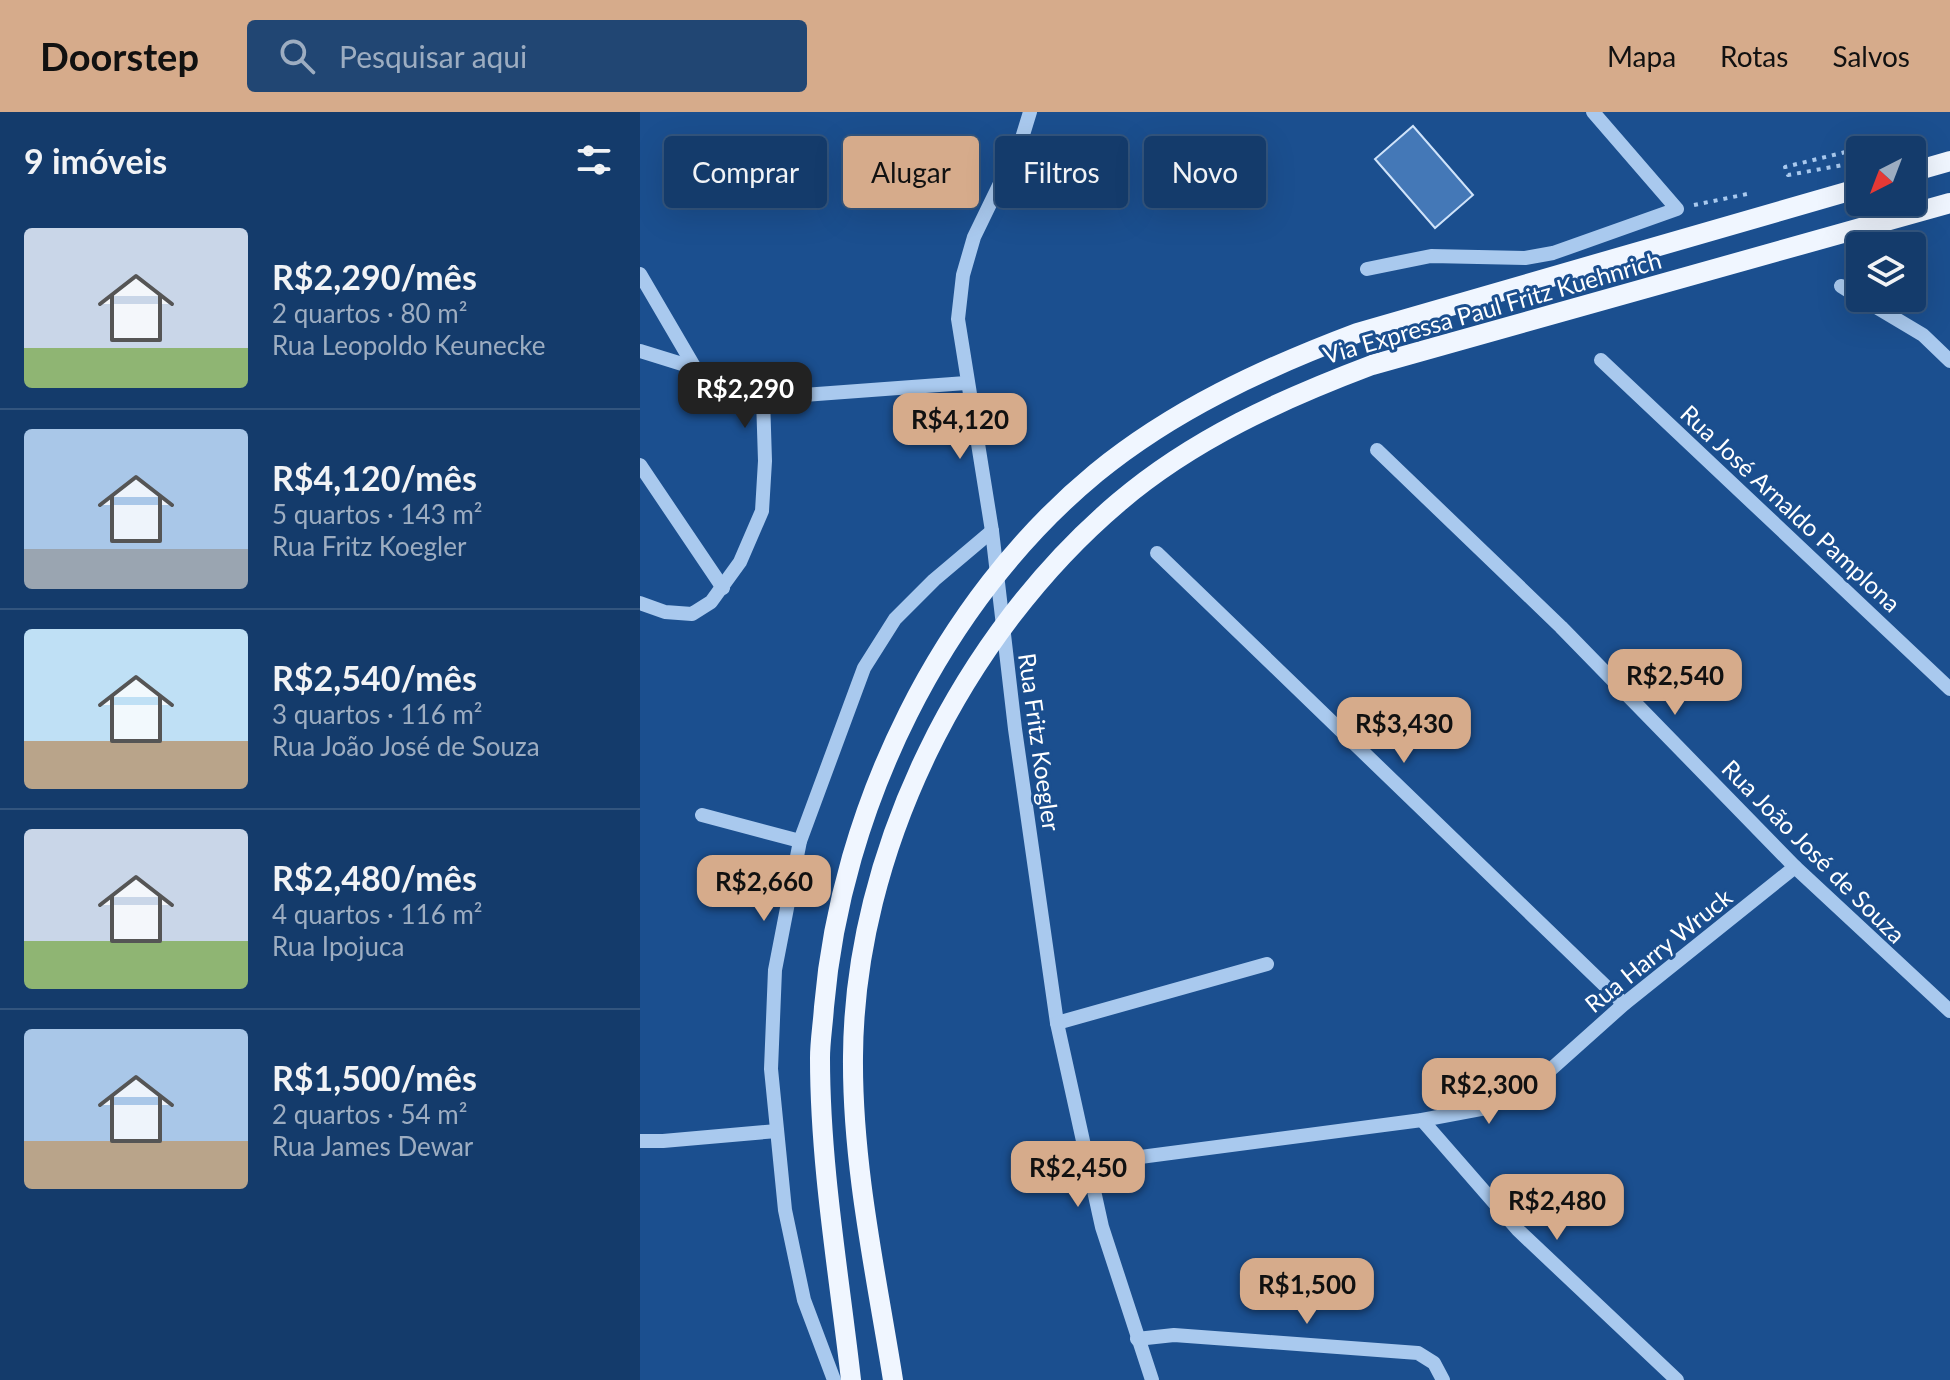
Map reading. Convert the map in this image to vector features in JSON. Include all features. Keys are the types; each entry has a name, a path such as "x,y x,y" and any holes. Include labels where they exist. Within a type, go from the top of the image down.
{"main road":[{"path":"1926,168 1950,161"},
{"name":"Via Expressa Paul Fritz Kuehnrich","path":"851,1380 825,1157 820,1056 829,952 849,867 878,779 921,690 955,634 1016,551 1052,513 1097,473 1140,441 1237,383 1294,356 1372,329 1846,192"},
{"name":"Via Expressa Paul Fritz Kuehnrich","path":"893,1380 859,1161 853,1057 859,961 880,876 911,791 951,706 1039,581 1120,501 1162,469 1254,414 1311,389 1372,365 1950,203"}],"street":[{"name":"Rua Fritz Koegler","path":"1030,112 1022,138 974,237 963,275 958,319 992,531 1015,729 1057,1023 1102,1227 1152,1380"},
{"path":"1367,269 1431,256 1525,258 1553,253 1677,209 1593,112"},
{"path":"640,274 695,368"},
{"path":"1841,286 1846,289"},
{"path":"1884,312 1923,335 1950,361"},
{"path":"640,351 695,368 763,398 966,383"},
{"name":"Rua José Arnaldo Pamplona","path":"1601,360 1950,689"},
{"path":"640,603 665,612 692,614 711,602 740,562 762,511 765,461 763,398"},
{"name":"Rua João José de Souza","path":"1377,450 1561,627 1795,867 1950,1011"},
{"path":"640,465 723,588"},
{"path":"834,1380 804,1300 785,1210 771,1069 775,970 800,841 864,668 895,619 934,580 992,531"},
{"path":"1157,553 1624,1004"},
{"path":"702,815 800,841"},
{"name":"Rua Harry Wruck","path":"1087,1164 1422,1120 1486,1108 1530,1088 1624,1004 1795,867"},
{"path":"1057,1023 1267,964"},
{"path":"1422,1120 1518,1230 1677,1380"},
{"path":"640,1141 777,1131"},
{"path":"1137,1339 1174,1335 1418,1353 1434,1363 1443,1380"}],"path":[{"path":"1846,154 1785,167 1788,175 1846,165"}],"building":[{"path":"1413,126 1473,195 1435,228 1375,159"}]}
